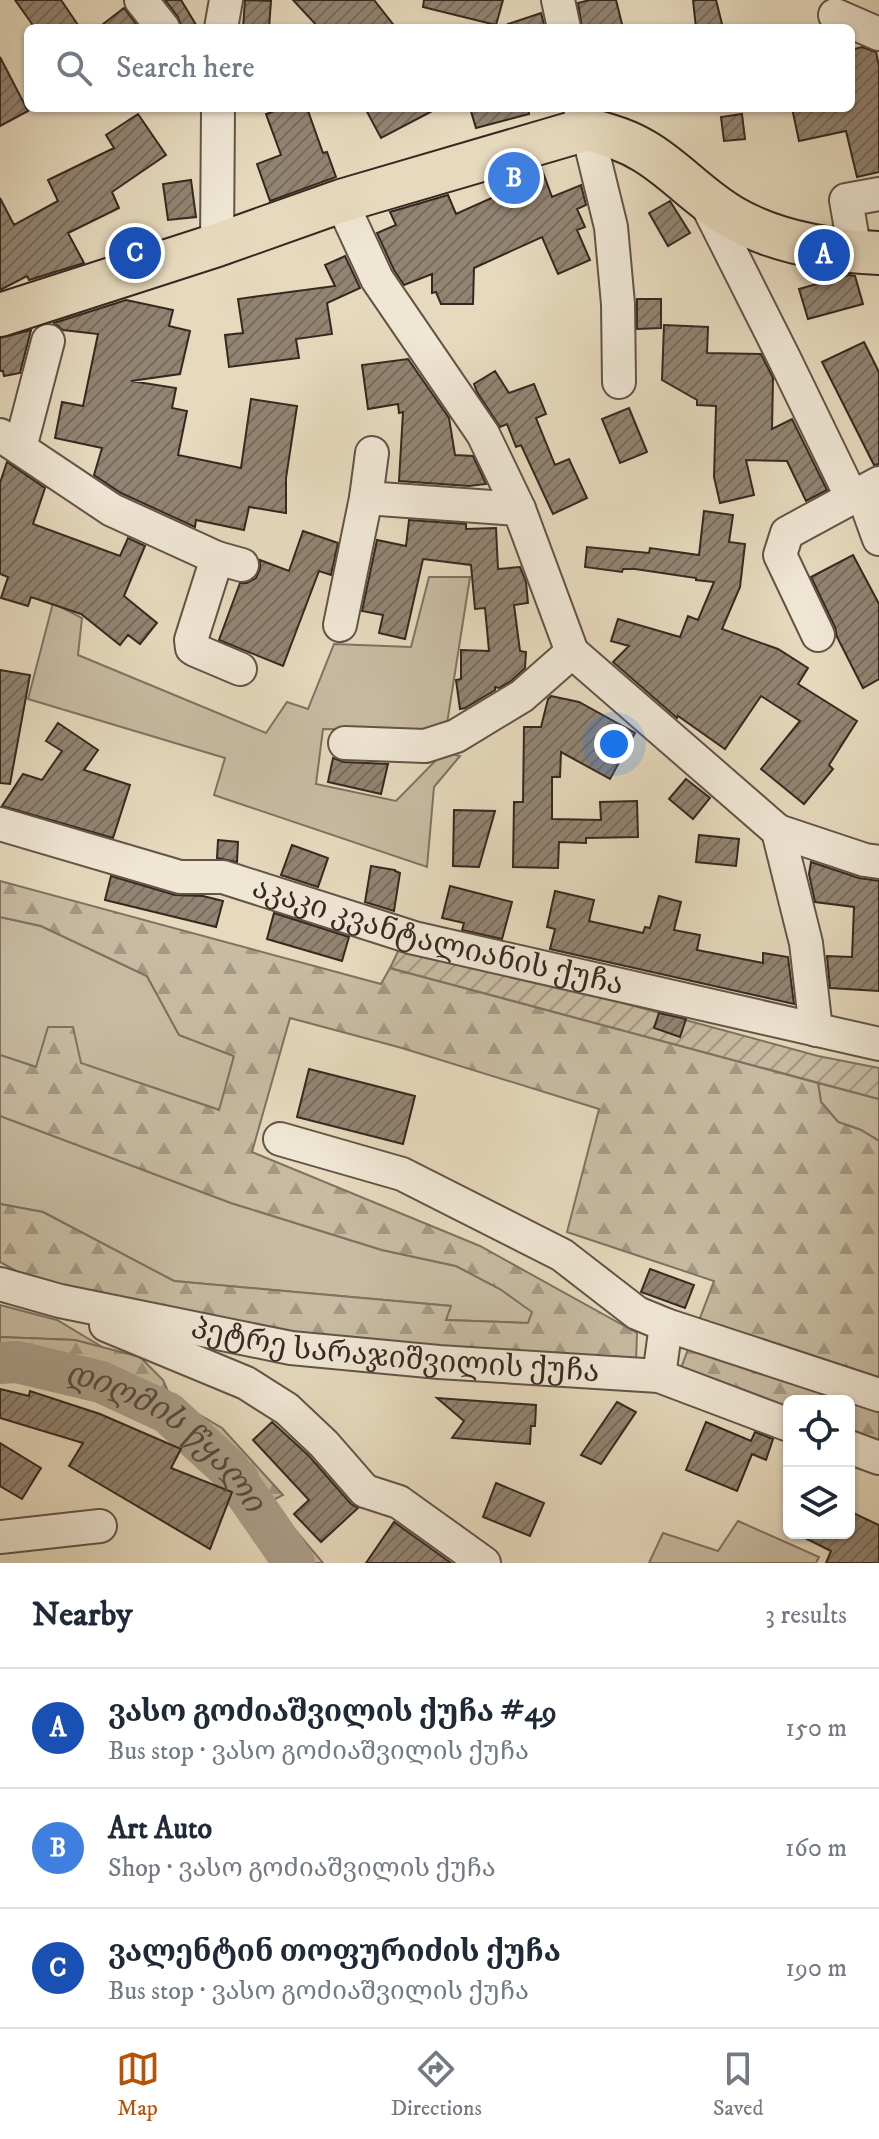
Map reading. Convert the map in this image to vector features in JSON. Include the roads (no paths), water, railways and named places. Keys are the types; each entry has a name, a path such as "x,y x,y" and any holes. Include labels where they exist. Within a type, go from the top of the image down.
{"main road":[{"path":"0,315 217,245 583,119 646,152 729,216 763,233 804,244 867,253"}],"street":[{"path":"141,0 160,24"},
{"path":"222,24 226,0"},
{"path":"558,0 563,24"},
{"path":"835,15 879,34"},
{"path":"217,245 218,112"},
{"path":"583,119 611,227 618,304 619,382"},
{"path":"701,194 777,344 864,491 879,539"},
{"path":"867,253 846,200 879,194"},
{"path":"341,201 377,279 483,434 519,509 572,652 778,831 879,862"},
{"path":"48,341 10,441 112,510 230,562 191,640 192,648 240,669"},
{"path":"340,625 372,453"},
{"path":"818,635 780,555 787,533 864,491"},
{"path":"366,498 519,509"},
{"path":"345,743 425,746 456,736 522,696 572,652"},
{"name":"აკაკი კვანტალიანის ქუჩა","path":"0,824 180,877 223,877 414,938 879,1044"},
{"path":"778,831 806,943 816,1030"},
{"path":"280,1139 402,1174 562,1255 637,1313 879,1395"},
{"name":"პეტრე სარაჯიშვილის ქუჩა","path":"0,1284 60,1301 291,1348 439,1362 659,1376 783,1423"},
{"path":"60,1301 125,1334 246,1383 287,1409 324,1444 365,1491 399,1502 484,1563"},
{"path":"659,1376 666,1325"},
{"path":"855,1449 879,1458"},
{"path":"0,1537 100,1526"}],"waterway":[{"name":"დიღმის წყალი","path":"0,1363 17,1362 101,1382 168,1413 229,1469 294,1563"}],"place":[{"name":"Art Auto","path":"514,178"},
{"name":"ვალენტინ თოფურიძის ქუჩა","path":"135,253"},
{"name":"ვასო გოძიაშვილის ქუჩა #49","path":"824,255"}]}
